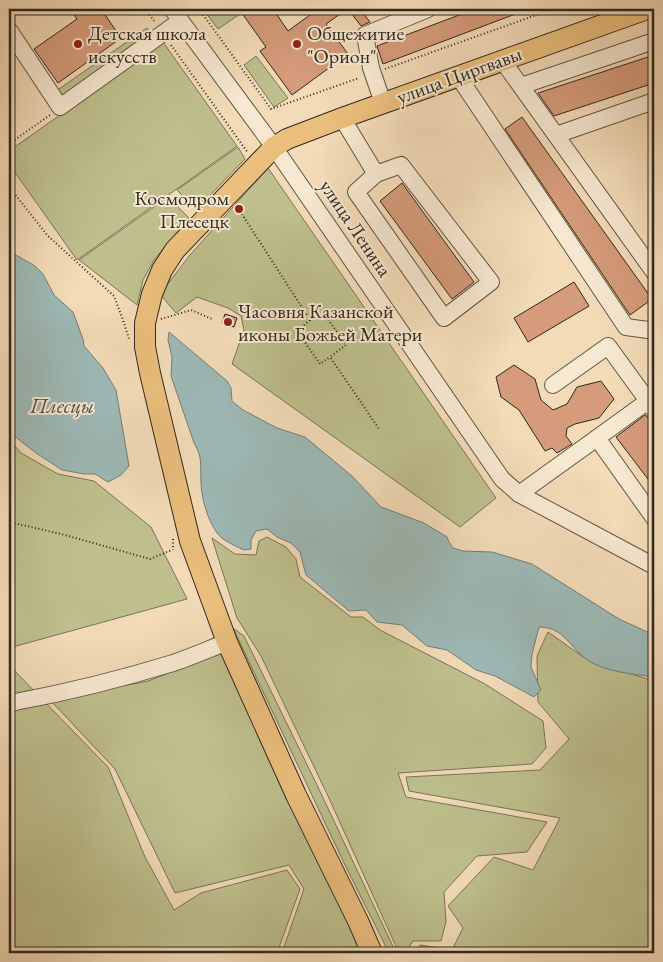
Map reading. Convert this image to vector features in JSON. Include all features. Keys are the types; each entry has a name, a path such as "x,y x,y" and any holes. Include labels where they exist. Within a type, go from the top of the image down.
{"main road":[{"name":"улица Циргвавы","path":"372,953 296,795 227,642 190,541 145,347 144,323 152,294 162,270 175,250 274,146 287,139 342,118 647,9"}],"street":[{"path":"383,103 371,68 365,35 428,9"},
{"path":"9,30 60,108 164,34 176,15"},
{"name":"улица Ленина","path":"176,15 274,146 502,478 519,494 654,566"},
{"path":"521,86 654,41"},
{"path":"502,60 654,272"},
{"path":"458,76 626,326 648,330 654,327"},
{"path":"556,135 654,101"},
{"path":"342,118 376,174"},
{"path":"401,165 491,282 444,318 356,192 376,174 401,165"},
{"path":"519,494 597,438 651,406 608,346 553,385"},
{"path":"597,438 654,518"},
{"path":"9,705 15,702 69,692 117,680 175,662 227,642"}],"path":[{"path":"146,9 256,164"},
{"path":"9,144 60,108"},
{"path":"9,187 48,236 114,296 130,345"},
{"path":"229,193 310,320"},
{"path":"144,323 191,310 212,319"},
{"path":"323,312 346,345 320,364 297,331 310,320 323,312"},
{"path":"330,357 379,429"},
{"path":"9,519 14,523 150,559 173,550 172,531"}],"green space":[{"path":"203,9 236,9 240,14 218,29"},
{"path":"147,28 154,39 60,104 53,93"},
{"path":"163,42 237,146 77,260 9,164 9,151"},
{"path":"256,56 288,98 274,107 244,65"},
{"path":"238,147 245,159 196,210 177,190"},
{"path":"268,168 496,498 460,527 232,364 244,330 241,316 228,308 197,297 176,313 160,294 190,255"},
{"path":"168,197 189,218 154,260 143,280 137,305 79,260"},
{"path":"9,439 21,453 58,474 94,481 151,527 187,599 9,648"},
{"path":"267,537 286,547 296,559 300,577 351,617 363,617 380,630 485,684 543,721 546,748 532,764 398,773 406,797 547,822 527,852 477,856 444,892 446,922 441,941 413,941 405,953 399,953 328,796 261,656 237,618 212,538 235,554 256,555 259,541"},
{"path":"233,628 244,636 396,953 389,953 344,863"},
{"path":"548,632 589,661 654,681 654,953 416,953 420,945 452,950 463,928 448,906 494,857 533,870 560,818 409,791 406,777 540,770 569,739 538,702 537,656"},
{"path":"221,653 232,668 351,920 362,953 282,953 304,889 289,865 175,893 115,769 50,700 148,681"},
{"path":"9,665 108,767 145,857 174,910 201,893 287,870 300,889 277,953 9,953"}],"water":[{"name":"Плесцы","path":"9,251 35,266 43,274 54,295 73,312 84,346 103,368 116,390 129,466 121,475 108,482 95,474 62,470 9,432"},
{"path":"169,332 227,381 231,388 232,401 243,410 277,428 305,437 352,476 381,507 424,523 447,537 453,548 463,551 492,552 532,564 619,619 654,635 654,677 620,672 596,665 582,656 567,640 555,631 539,627 532,654 531,667 541,690 534,697 495,676 476,670 447,650 427,646 402,625 377,622 366,610 349,611 306,575 300,552 291,543 277,537 267,529 256,531 251,540 251,549 244,550 223,539 214,528 204,504 199,453 171,376 172,357 168,340"}],"building":[{"name":"Детская школа искусств","path":"70,9 101,9 121,38 58,83 34,49 77,19"},
{"path":"239,9 273,9 288,31 318,9 347,9 326,24 348,54 292,95 260,51 266,47"},
{"path":"348,9 360,9 370,22 361,26"},
{"path":"475,9 526,10 383,64 377,46"},
{"path":"654,55 654,83 554,116 538,93"},
{"path":"522,117 652,299 630,315 505,129"},
{"path":"402,183 474,282 452,299 380,201"},
{"path":"574,282 589,306 528,342 514,318"},
{"path":"225,314 237,318 234,327 222,323"},
{"path":"514,365 535,379 541,400 553,410 567,404 577,387 601,381 614,399 599,418 567,428 566,436 572,444 557,453 552,448 545,451 519,410 501,397 496,377"},
{"path":"645,415 649,419 654,420 654,487 616,437"}],"place":[{"name":"Детская школа искусств","path":"78,44"},
{"name":"Общежитие \"Орион\"","path":"297,44"},
{"name":"Космодром Плесецк","path":"239,209"},
{"name":"Часовня Казанской иконы Божьей Матери","path":"228,322"}]}
